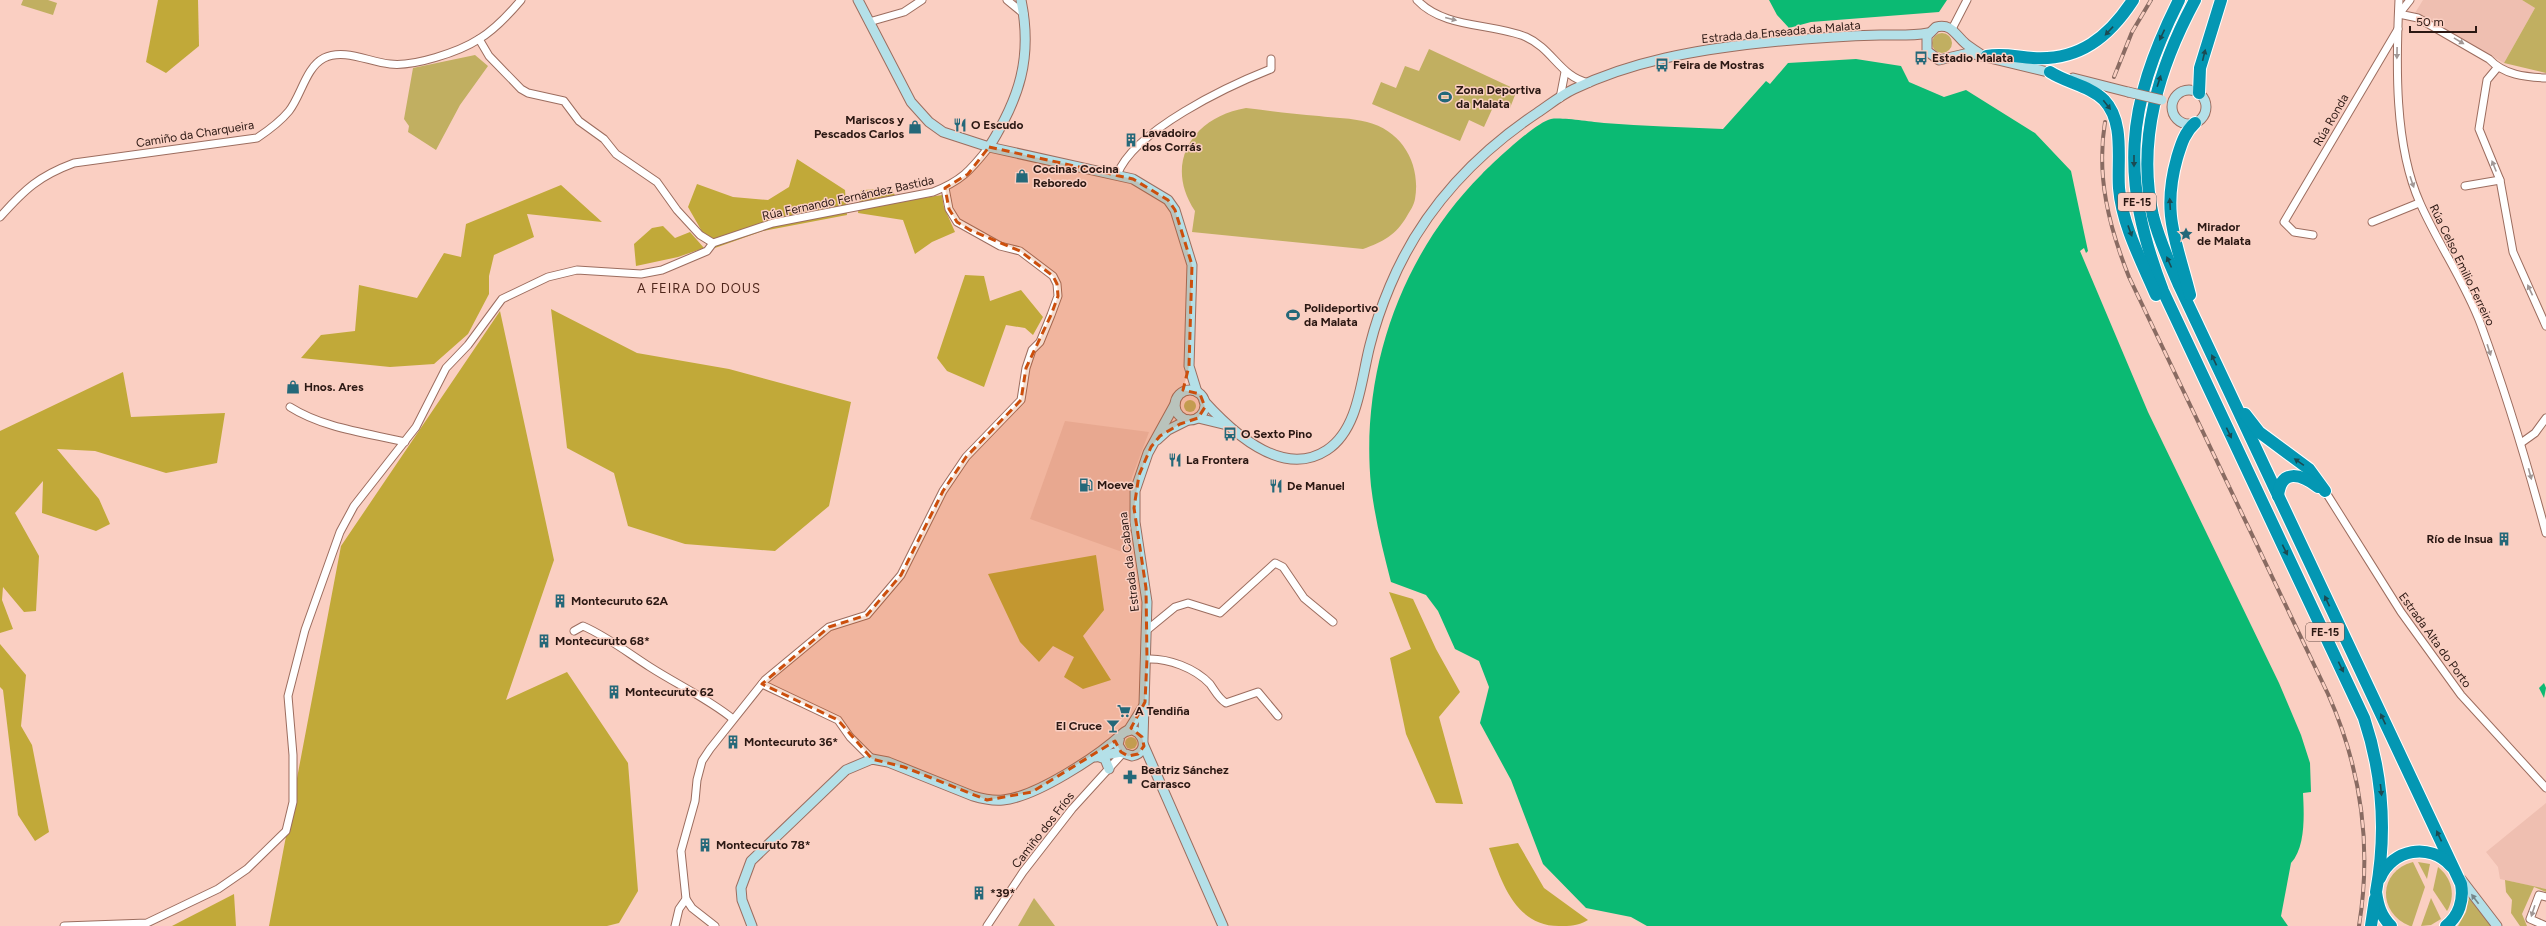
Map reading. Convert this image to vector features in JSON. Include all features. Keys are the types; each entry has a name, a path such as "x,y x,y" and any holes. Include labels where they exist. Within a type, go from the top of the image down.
{"highway":[{"path":"1984,56 2004,54 2050,59 2068,56 2082,51 2108,32 2133,0"},
{"name":"FE-15","path":"2179,0 2160,38 2143,87 2135,128 2134,181 2147,248 2163,292 2364,718 2375,753 2381,794 2382,832 2377,887"},
{"name":"FE-15","path":"2194,0 2165,62 2155,93 2149,131 2148,160 2153,215 2162,246 2278,496 2456,872"},
{"path":"2199,94 2200,68 2221,0"},
{"path":"2050,72 2060,79 2092,91 2104,100 2112,110 2118,135 2120,190 2128,226 2162,306 2213,397"},
{"path":"2194,123 2184,137 2180,148 2171,181 2170,198 2172,232 2197,323"},
{"path":"2231,395 2259,432 2308,469 2325,491"},
{"path":"2278,496 2279,487 2283,480 2295,475 2307,479 2325,491"},
{"path":"2371,926 2377,887 2387,866 2394,859 2411,852 2431,852 2440,856 2456,872 2462,893 2461,904 2457,914 2446,926"},
{"path":"2377,887 2381,912 2391,926"}],"main road":[{"path":"858,0 918,112 943,132 989,148 1133,179 1150,187 1168,200 1175,210 1192,265 1189,366 1180,394 1175,404 1178,415 1188,420 1198,418 1204,410 1204,401 1197,392 1189,366"},
{"path":"989,148 1008,116 1017,94 1026,49 1024,14 1021,0"},
{"path":"1927,51 1925,40 1928,33 1941,26 1952,29 1958,37 1984,56"},
{"name":"Estrada da Enseada da Malata","path":"1204,401 1235,429 1261,449 1288,459 1308,459 1320,454 1336,443 1349,423 1383,303 1405,255 1428,216 1459,178 1492,146 1560,98 1589,83 1655,60 1702,51 1769,43 1880,35 1905,36 1928,33"},
{"path":"1905,36 1939,60 1969,53 2173,103"},
{"path":"1953,56 1959,48 1958,37"},
{"path":"2183,91 2199,94 2205,102 2205,112 2194,123 2184,124 2176,118 2173,103 2183,91"},
{"path":"1180,394 1190,390 1197,392"},
{"name":"Estrada da Cabana","path":"1175,404 1151,447 1139,475 1134,508 1146,588 1147,659 1144,743 1152,770 1223,926"},
{"name":"Estrada da Enseada da Malata","path":"1198,418 1217,422 1235,429"},
{"name":"Estrada da Cabana","path":"1151,447 1164,433 1188,420"},
{"name":"Estrada da Cabana","path":"872,759 904,767 987,800 1003,800 1032,792 1092,757 1124,733 1138,718 1145,702"},
{"path":"1122,752 1118,743 1124,733 1136,731 1144,743 1139,753 1132,756"},
{"path":"1092,757 1122,752 1132,756 1152,770"},
{"path":"1092,757 1105,759 1109,768"},
{"path":"752,926 742,900 741,888 751,861 831,782 846,770 872,759"},
{"path":"2456,872 2497,926"}],"street":[{"name":"Camiño da Charqueira","path":"0,217 22,192 48,173 74,163 257,138 276,125 290,110 312,70 324,58 336,55 354,56 388,64 404,65 421,61 479,39 521,0"},
{"path":"869,22 904,12 922,0"},
{"path":"1007,0 1024,14"},
{"path":"1418,0 1445,18 1526,37 1546,49 1565,72 1574,79 1589,83"},
{"path":"1952,29 1966,0"},
{"name":"Rúa Celso Emilio Ferreiro","path":"2399,0 2397,85 2408,169 2419,203 2481,324 2521,443 2546,533"},
{"path":"2410,0 2398,14 2418,18 2489,59 2497,68 2520,76 2546,78"},
{"name":"Rúa Ronda","path":"2313,235 2294,232 2284,222 2398,29"},
{"path":"479,39 489,56 528,93 564,101 579,121 604,139 616,154 657,182 677,210 700,235 713,243"},
{"path":"1117,175 1120,166 1133,151 1151,135 1211,95 1271,69 1271,59"},
{"path":"2497,68 2487,80 2479,129 2500,180 2513,252 2546,326"},
{"path":"1560,98 1565,72"},
{"name":"Rúa Fernando Fernández Bastida","path":"64,926 148,923 218,889 248,869 286,831 292,802 293,755 288,696 305,630 340,532 354,506 405,442 420,420 446,368 468,346 502,299 548,277 576,270 641,274 662,270 707,251 713,243 774,223 933,192 945,188 968,174 989,148"},
{"path":"2465,186 2500,180"},
{"path":"715,926 692,908 686,899 681,851 695,802 697,780 702,761 733,719 762,684 829,627 867,615 901,575 943,491 966,457 1021,400 1026,368 1032,350 1040,342 1058,296 1057,284 1053,276 1020,251 1000,246 957,222 949,209 945,188"},
{"path":"2372,222 2419,203"},
{"path":"290,407 299,413 333,426 405,442"},
{"path":"2521,443 2535,433 2546,418"},
{"name":"Estrada Alta do Porto","path":"2325,491 2401,612 2461,695 2546,788"},
{"path":"1147,630 1175,607 1188,603 1220,613 1275,563 1283,567 1304,598 1333,622"},
{"path":"574,631 583,626 601,634 650,667 714,704 733,719"},
{"path":"1147,659 1167,660 1198,675 1209,684 1226,703 1258,692 1278,716"},
{"path":"762,684 838,720 850,737 872,759"},
{"name":"Camiño dos Fríos","path":"987,926 1023,872 1077,804 1122,752"},
{"path":"2546,897 2539,894 2530,914 2530,918 2546,926"},
{"path":"676,926 679,909 686,899"}],"highlighted area":[{"path":"989,147 1133,179 1150,187 1168,200 1175,210 1192,265 1189,366 1183,390 1200,394 1205,407 1198,418 1180,424 1160,436 1151,447 1139,475 1134,508 1146,588 1147,659 1145,702 1131,728 1142,737 1144,746 1138,754 1128,756 1121,752 1115,741 1032,792 987,800 904,767 872,759 838,720 762,684 829,627 867,615 901,575 943,491 966,457 1021,400 1026,368 1051,315 1058,296 1057,284 1053,276 1020,251 970,230 957,222 949,209 945,188 968,174"}],"shaded area":[{"path":"23,0 48,0 57,3 53,15 21,5"},
{"path":"158,0 198,0 199,46 166,73 146,62"},
{"path":"1769,0 1947,0 1939,12 1811,22 1789,28 1777,15"},
{"path":"2423,0 2522,0 2535,8 2504,63 2415,13"},
{"path":"2522,0 2546,0 2546,73 2504,63 2535,8"},
{"path":"1942,33 1949,36 1952,43 1949,50 1942,53 1935,50 1932,43 1935,36"},
{"name":"Zona Deportiva da Malata","path":"1429,49 1517,90 1510,108 1505,109 1494,105 1484,127 1469,120 1460,141 1372,104 1381,82 1396,88 1405,66 1419,71"},
{"path":"475,55 488,66 460,105 436,150 408,132 409,126 404,119 413,68"},
{"path":"1856,59 1901,66 1909,82 1944,97 1966,90 2035,133 2071,171 2088,251 2086,253 2084,248 2080,251 2148,412 2279,683 2301,735 2310,763 2311,792 2303,793 2304,820 2302,839 2296,856 2291,863 2281,916 2288,926 1647,926 1631,917 1586,908 1543,864 1511,780 1480,723 1489,687 1479,661 1455,649 1438,611 1426,595 1391,582 1377,523 1371,486 1369,443 1372,400 1380,358 1392,317 1408,278 1429,241 1454,206 1482,174 1505,152 1536,127 1551,119 1569,119 1633,125 1723,129 1766,81 1770,84 1788,63"},
{"path":"1246,108 1367,122 1380,126 1391,133 1400,141 1407,151 1415,174 1416,186 1414,201 1411,210 1403,223 1388,237 1377,244 1363,249 1192,232 1195,211 1186,193 1182,176 1183,160 1189,145 1198,132 1211,121 1227,113"},
{"path":"797,159 845,190 847,215 763,231 712,249 688,207 697,184 733,197 768,200 789,187"},
{"path":"561,185 602,222 527,214 534,237 494,255 489,276 489,294 468,334 434,364 390,367 301,358 321,335 355,331 359,285 417,298 444,253 461,257 466,224"},
{"path":"892,189 898,202 942,195 944,207 955,232 932,242 915,254 903,220 858,213 861,190"},
{"path":"663,226 675,238 690,232 704,248 678,257 636,266 634,244 652,228"},
{"path":"965,275 984,276 990,301 1021,290 1043,317 1033,335 1025,328 1006,325 984,387 947,371 937,358"},
{"path":"551,309 637,353 729,369 851,402 829,506 775,551 685,544 628,526 614,473 567,448"},
{"path":"500,311 554,560 506,700 567,672 628,763 638,891 619,923 607,926 269,926 341,546"},
{"path":"123,372 131,417 225,413 217,463 166,473 95,451 57,449 99,499 110,524 96,531 42,513 43,481 15,513 39,556 36,611 24,612 3,587 2,600 13,629 0,633 0,431"},
{"path":"1188,400 1192,400 1196,406 1192,412 1188,412 1184,408 1184,404"},
{"name":"Moeve","path":"1065,421 1149,432 1132,477 1129,494 1132,551 1125,553 1030,519"},
{"path":"1096,555 1104,610 1083,636 1111,680 1083,689 1064,677 1074,657 1053,646 1039,662 1020,642 988,574"},
{"path":"1389,592 1413,599 1436,649 1460,692 1439,717 1463,804 1436,803 1406,734 1390,658 1411,649"},
{"path":"0,644 26,675 21,726 32,745 49,832 35,841 18,815 3,690 0,687"},
{"path":"2544,683 2546,688 2544,698 2539,688"},
{"path":"1129,737 1133,737 1137,743 1133,749 1129,749 1125,745 1125,741"},
{"path":"2546,803 2546,889 2500,879 2498,867 2486,852"},
{"path":"1518,843 1544,888 1588,920 1577,925 1570,926 1544,924 1531,919 1521,910 1512,900 1505,888 1489,848"},
{"path":"2413,862 2425,887 2412,926 2410,926 2399,920 2392,912 2387,902 2386,892 2388,883 2393,874 2401,867"},
{"path":"2418,862 2430,864 2427,879"},
{"path":"2438,867 2447,876 2451,888 2452,893 2450,905 2447,911 2433,890"},
{"path":"2505,880 2546,889 2546,892 2534,887 2522,914 2527,926 2520,926 2511,913 2512,900 2506,892"},
{"path":"234,894 236,926 172,926"},
{"path":"2469,897 2492,926 2458,926 2466,912"},
{"path":"1034,898 1055,926 1018,926"},
{"path":"2431,898 2441,919 2431,925 2421,926"}],"railway":[{"path":"2114,77 2132,32 2151,0"},
{"path":"2105,122 2102,162 2103,182 2110,220 2129,277 2328,694 2349,750 2356,779 2364,837 2363,896 2359,926"}],"place":[{"name":"Estadio Malata","path":"1921,58"},
{"name":"Feira de Mostras","path":"1662,65"},
{"name":"Zona Deportiva da Malata","path":"1445,97"},
{"name":"O Escudo","path":"960,125"},
{"name":"Mariscos y Pescados Carlos","path":"915,127"},
{"name":"Lavadoiro dos Corrás","path":"1131,140"},
{"name":"Cocinas Cocina Reboredo","path":"1022,176"},
{"name":"Mirador de Malata","path":"2186,234"},
{"name":"Polideportivo da Malata","path":"1293,315"},
{"name":"Hnos. Ares","path":"293,387"},
{"name":"O Sexto Pino","path":"1230,434"},
{"name":"La Frontera","path":"1175,460"},
{"name":"Moeve","path":"1086,485"},
{"name":"De Manuel","path":"1276,486"},
{"name":"Río de Insua","path":"2504,539"},
{"name":"Montecuruto 62A","path":"560,601"},
{"name":"Montecuruto 68*","path":"544,641"},
{"name":"Montecuruto 62","path":"614,692"},
{"name":"A Tendiña","path":"1124,711"},
{"name":"El Cruce","path":"1113,726"},
{"name":"Montecuruto 36*","path":"733,742"},
{"name":"Beatriz Sánchez Carrasco","path":"1130,777"},
{"name":"Montecuruto 78*","path":"705,845"},
{"name":"*39*","path":"979,893"}],"district":[{"name":"A FEIRA DO DOUS","path":"699,288"}]}
